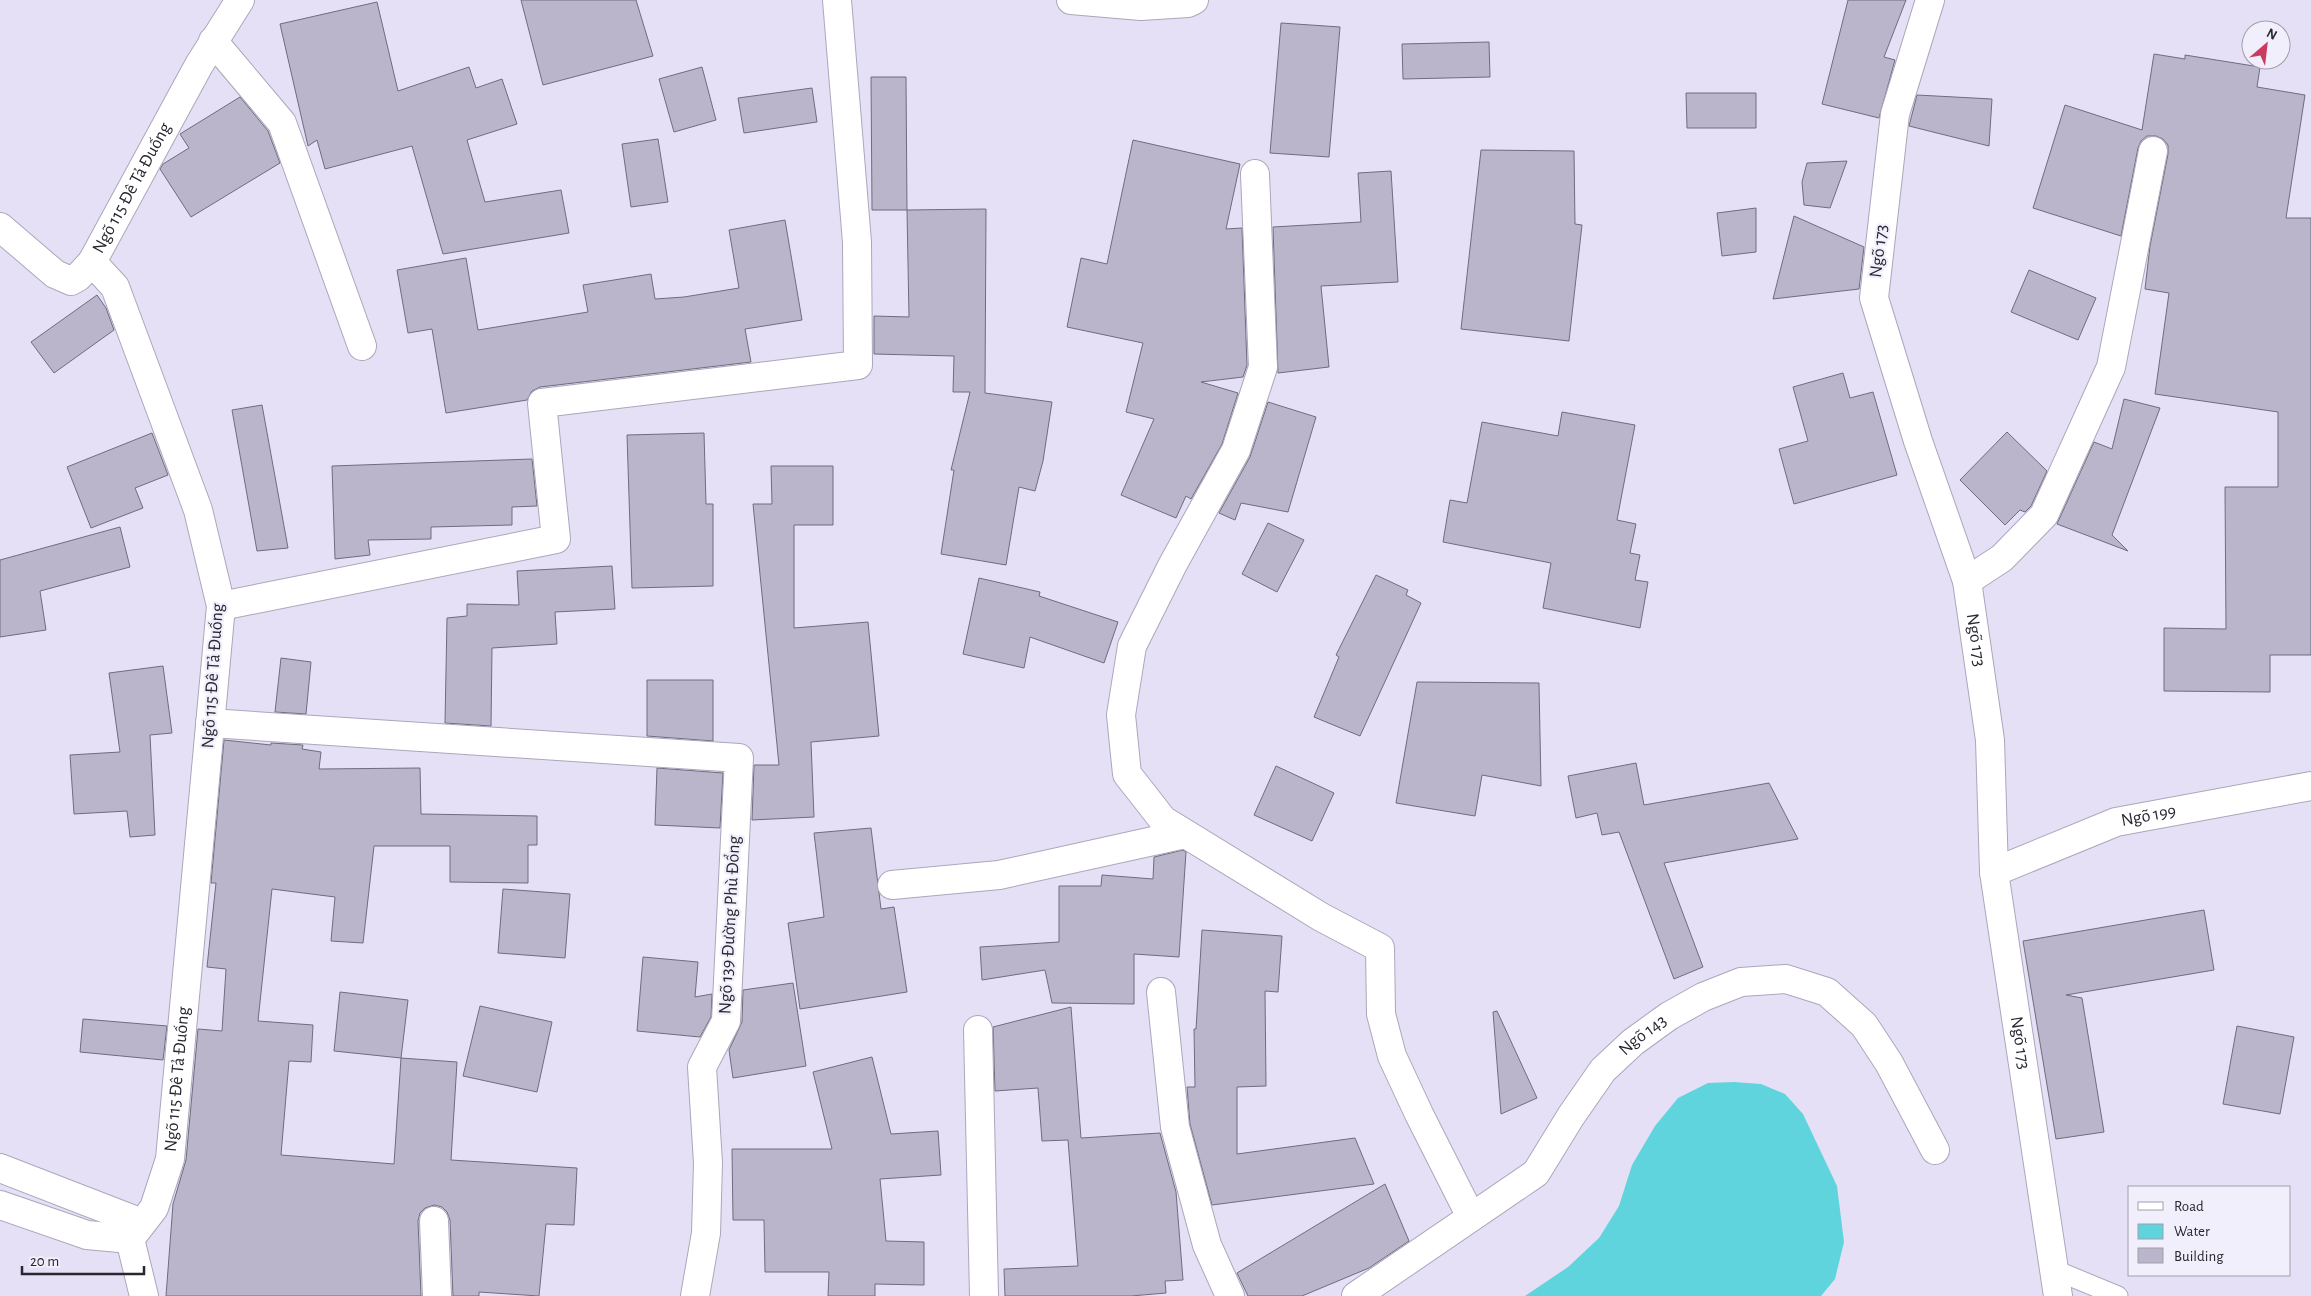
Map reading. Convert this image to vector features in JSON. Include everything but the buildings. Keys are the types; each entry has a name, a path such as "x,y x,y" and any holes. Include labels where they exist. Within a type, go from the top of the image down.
{"street":[{"name":"Ngõ 115 Đê Tả Đuống","path":"136,1231 154,1208 170,1158 221,606 198,510 115,287 92,262 213,41 240,0"},
{"path":"221,606 556,539 542,403 858,365 857,242 836,0"},
{"path":"1071,0 1141,6 1188,3 1194,0"},
{"name":"Ngõ 173","path":"1930,0 1895,114 1874,298 1918,440 1967,581 1990,740 1994,872 2057,1283"},
{"path":"213,41 282,123 362,346"},
{"path":"1967,581 2002,558 2044,515 2112,367 2153,151"},
{"path":"1255,174 1263,367 1236,450 1173,564 1132,646 1120,714 1127,774 1162,820 1321,917 1380,948 1381,1014 1392,1056 1471,1217"},
{"path":"0,226 55,274 71,281 78,277 92,262"},
{"name":"Ngõ 139 Đường Phù Đổng","path":"210,723 739,758 726,1020 702,1067 708,1163 706,1233 695,1296"},
{"name":"Ngõ 199","path":"1994,872 2116,822 2311,786"},
{"path":"892,885 1000,875 1184,834"},
{"name":"Ngõ 143","path":"1356,1296 1536,1173 1571,1116 1603,1070 1634,1042 1669,1016 1703,997 1741,982 1786,979 1827,992 1864,1025 1889,1063 1935,1150"},
{"path":"1160,992 1175,1127 1207,1245 1230,1296"},
{"path":"978,1030 984,1296"},
{"path":"0,1168 136,1231"},
{"path":"0,1205 87,1235 136,1231"},
{"path":"434,1221 437,1296"},
{"path":"136,1231 144,1296"}],"lane":[{"path":"2057,1283 2118,1296"}],"water":[{"path":"1708,1083 1761,1084 1785,1094 1803,1114 1837,1186 1844,1242 1835,1279 1821,1296 1525,1296 1568,1267 1599,1238 1619,1206 1632,1165 1655,1126 1678,1098"}]}
